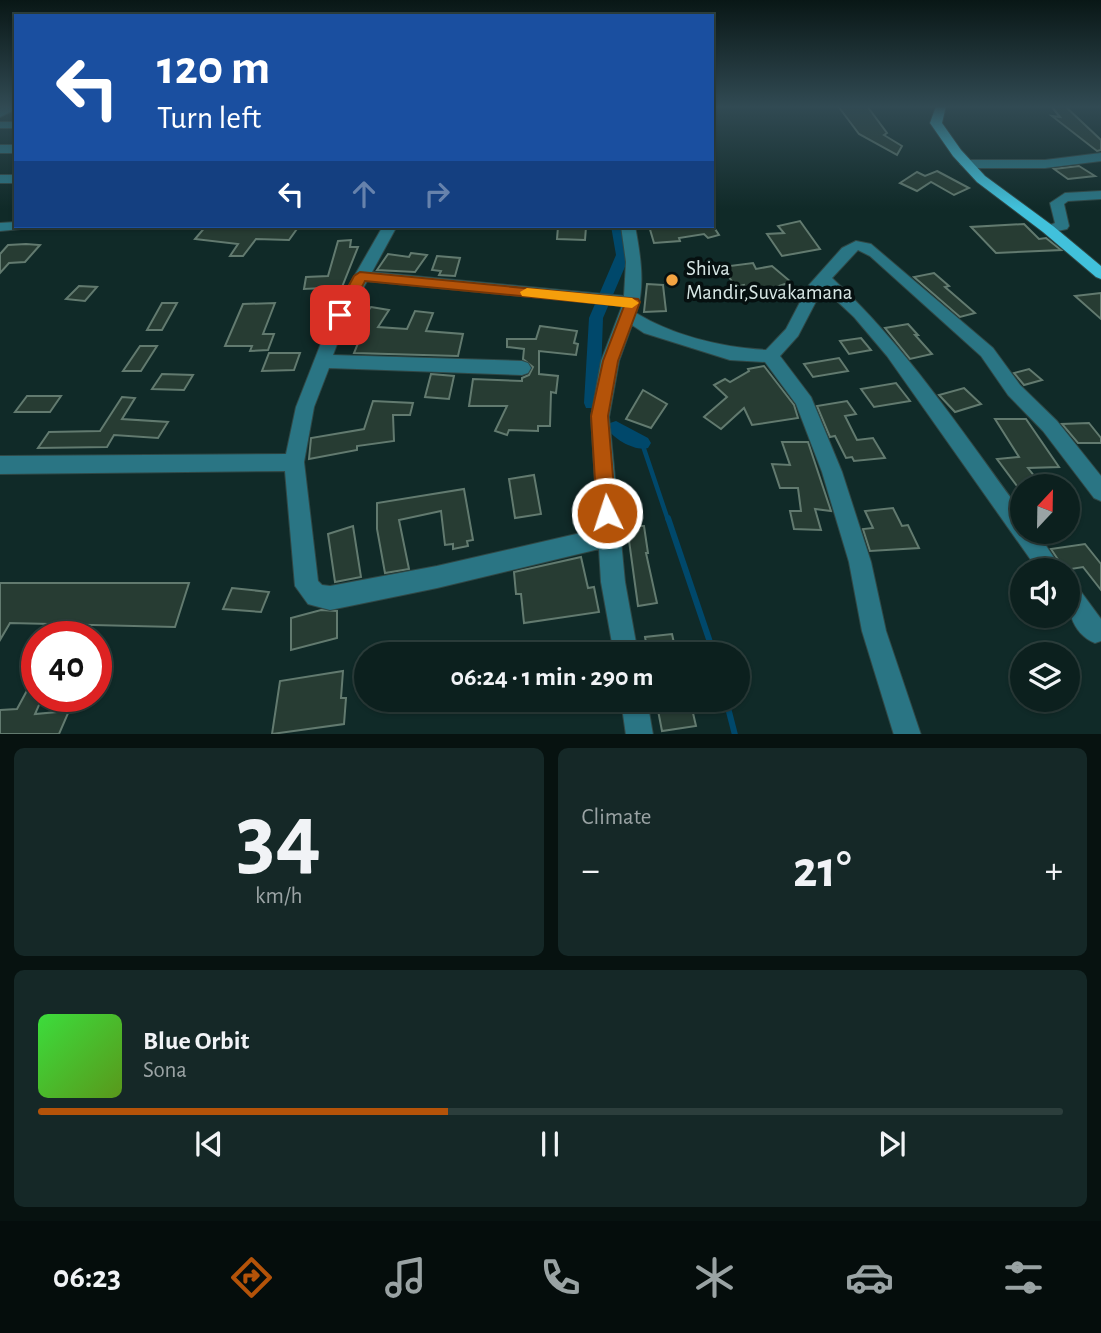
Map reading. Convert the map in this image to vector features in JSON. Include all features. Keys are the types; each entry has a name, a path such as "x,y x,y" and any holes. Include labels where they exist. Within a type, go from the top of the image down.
{"main road":[{"path":"949,140 981,179 1048,229 1101,274"}],"street":[{"path":"966,164 1045,164 1101,157"},
{"path":"1048,229 1062,226 1057,203 1065,197 1101,195"},
{"path":"389,228 340,315 304,407 294,462 307,586 316,596 330,598 437,577 608,537"},
{"path":"624,642 608,537 600,416 610,361 631,309 633,262 628,228"},
{"path":"770,356 792,332 801,311 847,250 856,245 866,247 986,352 1014,390 1050,426 1101,492"},
{"path":"360,276 604,300 631,309 650,329 730,354 770,356"},
{"path":"823,279 860,313 893,352 1010,513"},
{"path":"770,356 804,402 832,472 860,562 874,631 908,734"},
{"path":"322,360 522,368"},
{"path":"0,465 294,462"},
{"path":"1080,610 1095,631"},
{"path":"636,712 640,734"}],"building":[{"path":"870,140 893,140 902,146 897,155"},
{"path":"1083,140 1101,140 1101,150 1097,151"},
{"path":"1079,166 1095,176 1068,179 1054,169"},
{"path":"937,171 969,188 954,195 931,182 917,191 900,183 917,172 925,176"},
{"path":"800,221 820,249 782,256 767,234 784,233 778,226"},
{"path":"1024,224 1039,239 1046,238 1061,250 996,253 971,227"},
{"path":"204,228 298,228 289,240 256,239 243,256 230,256 238,244 195,239"},
{"path":"558,228 586,228 585,240 557,239"},
{"path":"650,228 714,228 719,235 708,238 704,234 679,238 680,241 654,243"},
{"path":"351,240 350,247 358,247 342,287 304,289 306,277 328,276 338,241"},
{"path":"8,245 40,245 25,262 9,263 0,273 0,254"},
{"path":"411,253 427,255 415,272 377,270 388,254 409,257"},
{"path":"437,256 460,258 455,276 439,275 441,271 432,270"},
{"path":"753,263 756,269 772,266 791,282 770,289 774,295 752,299 744,285 736,287 722,267"},
{"path":"934,273 949,286 945,287 975,313 960,317 914,277"},
{"path":"647,284 663,285 666,311 644,312"},
{"path":"79,286 97,287 85,301 66,299"},
{"path":"1101,293 1101,319 1075,296"},
{"path":"162,303 177,303 162,330 147,330"},
{"path":"275,303 263,334 274,334 268,350 250,351 252,346 225,346 243,304"},
{"path":"371,307 389,310 378,327 407,329 415,311 433,313 426,331 463,334 458,356 354,353 363,331 346,329 354,314 365,315"},
{"path":"908,324 932,354 910,359 885,328"},
{"path":"540,326 577,331 574,343 578,344 576,355 539,351 539,374 558,376 556,393 551,392 550,426 538,426 538,431 509,430 507,435 495,431 507,406 469,406 473,379 522,381 533,367 523,359 524,349 507,347 507,339 536,339"},
{"path":"861,338 871,350 849,354 840,341"},
{"path":"140,346 157,346 141,371 123,371"},
{"path":"269,353 300,353 294,370 262,371"},
{"path":"839,358 848,371 813,377 804,364"},
{"path":"764,366 794,405 798,418 752,425 744,408 721,429 704,417 727,397 714,385 725,379 730,382 749,371 748,369"},
{"path":"1029,369 1042,380 1024,385 1014,373"},
{"path":"162,374 193,375 184,390 152,389"},
{"path":"431,374 454,376 449,399 425,397"},
{"path":"896,383 910,401 874,407 861,389"},
{"path":"964,388 981,404 955,412 939,395"},
{"path":"643,390 667,404 651,428 626,419"},
{"path":"27,396 61,396 50,412 15,412"},
{"path":"122,397 135,398 122,419 168,422 158,438 114,435 107,447 38,448 49,432 100,431"},
{"path":"373,401 413,403 410,415 393,415 394,441 357,446 357,450 309,459 311,438 364,429"},
{"path":"847,401 856,414 845,416 857,440 873,438 885,458 854,461 852,457 846,458 835,436 830,437 817,406"},
{"path":"995,419 1026,419 1059,467 1028,468 1033,474 1010,474 1010,477 997,459 1019,457"},
{"path":"1089,423 1101,438 1101,443 1078,443 1062,424"},
{"path":"782,442 808,442 831,511 815,509 821,530 794,529 790,511 801,511 798,488 780,488 772,464 790,465"},
{"path":"534,475 541,514 515,518 509,479"},
{"path":"464,489 473,540 467,541 468,546 453,549 453,544 445,545 441,511 399,520 409,569 385,573 377,529 377,503"},
{"path":"893,508 902,526 908,525 919,548 870,551 863,529 873,528 865,511"},
{"path":"353,526 361,577 335,582 328,534"},
{"path":"627,526 644,526 646,553 657,603 638,606"},
{"path":"1085,544 1101,564 1101,590 1083,567 1080,568 1080,558 1057,558 1051,549"},
{"path":"581,557 588,588 594,587 599,612 524,623 521,594 516,594 514,572"},
{"path":"0,583 189,583 175,627 112,625 112,621 21,621 21,623 10,623 0,640"},
{"path":"232,588 269,592 261,612 223,609"},
{"path":"321,610 337,611 337,638 291,650 291,618"},
{"path":"672,634 674,642 646,642 645,637"},
{"path":"343,671 341,698 346,698 344,724 272,734 280,681"},
{"path":"21,702 21,712 69,712 59,734 0,734 0,710 17,709"},
{"path":"658,712 693,712 696,726 662,731"}],"waterway":[{"path":"592,403 596,318 623,255 617,228"},
{"path":"616,428 642,443"},
{"path":"642,443 668,520"},
{"path":"668,518 710,642"},
{"path":"729,712 735,734"}],"slow traffic":[{"path":"527,292 632,303"}],"place":[{"name":"Shiva Mandir,Suvakamana","path":"672,280"}],"route":[{"path":"340,315 360,276 632,302 610,361 600,416 607,513"}]}
